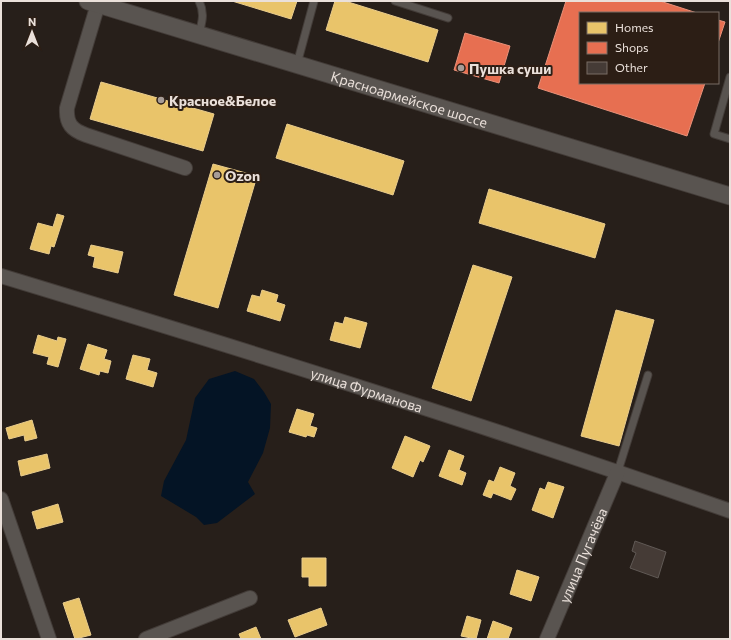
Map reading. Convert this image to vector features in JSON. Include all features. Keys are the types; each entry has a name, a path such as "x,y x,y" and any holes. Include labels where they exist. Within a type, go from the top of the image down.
{"street":[{"name":"Красноармейское шоссе","path":"93,2 730,196"},
{"path":"93,2 66,117 76,131 185,168"},
{"name":"улица Фурманова","path":"1,276 282,362 618,471 730,511"},
{"name":"улица Пугачёва","path":"547,639 618,471"},
{"path":"1,499 49,639"},
{"path":"146,639 250,598"}],"lane":[{"path":"199,1 203,10 203,19 199,34"},
{"path":"297,64 314,1"},
{"path":"395,1 448,18"},
{"path":"730,77 714,134 730,139"},
{"path":"618,471 648,375"}],"water":[{"path":"235,371 254,379 264,392 271,404 270,428 263,453 248,482 255,494 217,523 204,525 196,517 161,496 164,481 186,440 195,398 209,379"}],"building: Homes":[{"path":"232,1 297,1 291,19"},
{"path":"335,1 345,1 438,30 428,62 326,30"},
{"path":"101,82 214,114 203,151 90,119"},
{"path":"287,124 404,161 393,195 276,158"},
{"path":"213,164 257,176 218,308 174,295"},
{"path":"489,189 605,224 595,258 479,223"},
{"path":"57,214 64,216 54,247 51,246 49,254 30,249 38,223 53,227"},
{"path":"91,245 123,252 118,273 93,267 95,257 88,255"},
{"path":"473,265 512,277 471,401 432,388"},
{"path":"262,290 278,295 276,302 285,305 280,321 247,311 252,295 260,297"},
{"path":"616,310 654,320 619,446 581,436"},
{"path":"345,317 367,323 360,348 330,340 335,322 343,324"},
{"path":"38,335 57,341 58,337 66,339 58,367 47,364 49,357 33,353"},
{"path":"88,344 107,350 104,359 111,361 108,373 100,371 99,375 80,369"},
{"path":"133,355 150,359 147,370 157,373 153,387 126,379"},
{"path":"297,409 314,414 310,426 317,428 314,437 307,435 306,437 289,432"},
{"path":"32,420 37,438 25,441 24,435 9,439 6,428"},
{"path":"405,436 430,446 423,462 420,460 413,477 392,468"},
{"path":"449,450 464,456 459,470 466,473 462,485 439,476"},
{"path":"47,454 50,468 21,476 18,461"},
{"path":"500,467 515,473 510,486 516,489 511,500 493,493 491,498 483,495 489,480 494,482"},
{"path":"548,482 564,487 553,518 532,510 540,488 545,490"},
{"path":"58,504 63,522 37,529 32,512"},
{"path":"302,558 326,558 326,586 309,586 309,577 302,577"},
{"path":"517,570 539,577 531,601 510,594"},
{"path":"79,598 91,635 75,639 63,603"},
{"path":"321,608 327,625 295,637 288,620"},
{"path":"467,616 481,620 476,639 461,636"},
{"path":"493,621 512,628 508,639 487,639"},
{"path":"256,627 261,639 241,639 239,634"}],"building: Shops":[{"path":"566,1 660,1 694,12 579,12 579,84 705,84 687,136 538,88"},
{"path":"719,20 725,22 719,40"},
{"path":"465,33 510,46 499,83 454,70"}],"building: Other":[{"path":"635,541 666,552 658,578 630,568 636,553 632,551"}],"place":[{"name":"Пушка суши","path":"461,68"},
{"name":"Красное&Белое","path":"161,100"},
{"name":"Ozon","path":"217,175"}]}
